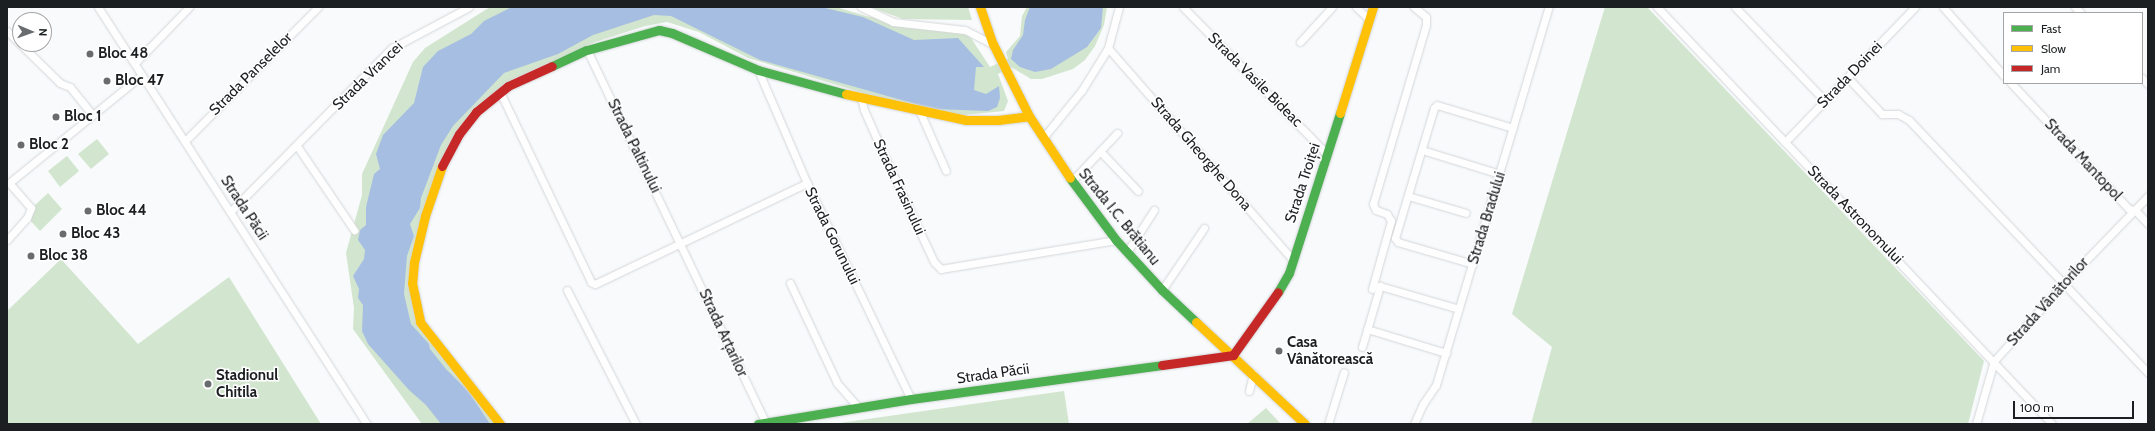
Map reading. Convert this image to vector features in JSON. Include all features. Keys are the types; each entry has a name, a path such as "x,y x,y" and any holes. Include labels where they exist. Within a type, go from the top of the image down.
{"street":[{"name":"Strada Păcii","path":"98,7 367,424"},
{"path":"135,63 189,7"},
{"name":"Strada Panselelor","path":"184,141 318,7"},
{"name":"Strada Vrancei","path":"230,212 297,146 392,48 469,7"},
{"path":"861,7 893,22 965,30 993,44"},
{"name":"Strada I.C. Brătianu","path":"980,7 993,44 1029,116 1072,181 1116,240 1162,290 1253,373 1305,424"},
{"path":"1043,138 1082,90 1108,48 1119,7"},
{"name":"Strada Vasile Bideac","path":"1183,7 1327,154"},
{"path":"1300,42 1332,7"},
{"path":"1356,7 1369,19"},
{"name":"Strada Troiței","path":"1233,355 1274,300 1286,281 1373,7"},
{"path":"1372,289 1391,221 1387,214 1376,210 1373,204 1426,25 1426,17 1414,7"},
{"name":"Strada Bradului","path":"1414,424 1423,404 1436,385 1550,7"},
{"name":"Strada Astronomului","path":"1657,7 1994,361 2052,424"},
{"path":"1735,7 1825,101"},
{"name":"Strada Doinei","path":"1785,142 1848,78 1914,7"},
{"path":"1942,7 2003,75"},
{"path":"500,424 420,322 412,283 414,262 425,216 444,160 459,134 476,112 500,92 587,50 648,31 659,30 672,33 758,70 861,98 920,112 966,120 998,120 1029,116"},
{"path":"7,31 60,83 70,87 93,115"},
{"name":"Strada Gheorghe Dona","path":"1108,48 1293,260"},
{"name":"Strada Paltinului","path":"587,50 680,243"},
{"name":"Strada Gorunului","path":"758,70 807,183 911,400"},
{"path":"7,240 26,221 31,208 8,183 142,75"},
{"path":"1848,78 1882,114 1898,114 1909,120 2148,373"},
{"name":"Strada Mantopol","path":"2012,84 2129,209 2135,210 2148,224"},
{"path":"500,92 591,282 599,284 680,243 807,183"},
{"name":"Strada Frasinului","path":"861,98 867,117 934,262 941,269 946,270 1116,240"},
{"path":"1473,264 1396,240 1408,196 1435,106 1437,105 1513,128"},
{"path":"920,112 946,171"},
{"path":"1072,181 1118,133"},
{"path":"297,146 354,230"},
{"path":"1422,150 1500,174"},
{"path":"1100,151 1138,191"},
{"path":"1408,196 1466,213"},
{"name":"Strada Vânătorilor","path":"1976,424 1994,361 2064,283 2148,196"},
{"path":"1127,252 1154,210"},
{"path":"1162,290 1204,228"},
{"name":"Strada Arțarilor","path":"680,243 762,423"},
{"path":"790,283 837,383 859,408"},
{"path":"1362,347 1380,286 1460,309"},
{"path":"567,290 636,424"},
{"path":"1367,329 1446,353"},
{"name":"Strada Păcii","path":"762,423 911,400 1233,355"},
{"path":"1328,424 1344,372"},
{"path":"1249,392 1253,373"}],"green space":[{"path":"490,7 836,7 866,16 969,35 990,67 1008,59 1006,52 1020,36 1022,16 1027,7 1107,7 1104,25 1095,46 1085,60 1073,69 1042,79 1031,79 1011,67 998,74 1008,101 1004,111 964,115 920,107 867,94 748,58 699,32 667,22 645,26 595,42 511,80 461,126 415,257 417,313 499,424 422,424 353,329 354,308 346,253 362,195 362,174 413,62 425,48"},
{"path":"870,7 968,7 972,20 903,19"},
{"path":"1605,7 1647,7 1984,361 1968,424 1531,424 1552,347 1512,314"},
{"path":"97,139 109,154 91,169 78,154"},
{"path":"67,156 79,171 60,187 48,171"},
{"path":"48,193 62,209 40,231 29,219 33,207"},
{"path":"61,259 138,344 229,277 321,424 7,424 7,311"},
{"path":"1064,391 1069,424 833,424"},
{"path":"1266,408 1281,424 1247,424"}],"water":[{"path":"512,7 821,7 863,17 914,40 958,38 984,67 976,67 974,90 986,94 999,86 1000,98 997,107 988,111 933,109 760,60 671,16 654,15 593,35 558,54 504,73 453,126 441,145 421,198 420,208 410,224 414,236 407,256 404,294 411,324 429,344 430,349 446,369 469,392 490,424 441,424 426,405 409,390 368,344 362,331 363,305 358,298 359,289 353,276 364,259 365,250 358,240 360,230 366,225 366,207 374,174 380,169 376,154 383,135 414,103 423,67 438,51 471,34 484,21"},
{"path":"1030,7 1103,7 1101,28 1087,47 1051,69 1035,72 1020,67 1011,59 1013,50 1023,35 1025,20"}],"traffic: fast":[{"path":"552,66 587,50 659,30 672,33 758,70 846,94"},
{"path":"1278,292 1289,273 1340,113"},
{"path":"1070,178 1116,240 1162,290 1196,322"},
{"path":"758,424 911,399 1162,365"}],"traffic: slow":[{"path":"980,7 993,44 1029,116 1070,178"},
{"path":"1340,113 1373,7"},
{"path":"846,94 966,120 998,120 1029,116"},
{"path":"442,166 425,216 414,262 412,283 420,322 500,424"},
{"path":"1196,322 1305,424"}],"traffic: jam":[{"path":"442,166 459,134 476,112 508,86 552,66"},
{"path":"1162,365 1233,355 1278,292"}],"place":[{"name":"Bloc 48","path":"90,54"},
{"name":"Bloc 47","path":"107,81"},
{"name":"Bloc 1","path":"56,117"},
{"name":"Bloc 2","path":"21,145"},
{"name":"Bloc 44","path":"88,211"},
{"name":"Bloc 43","path":"63,234"},
{"name":"Bloc 38","path":"31,256"},
{"name":"Casa Vânătorească","path":"1279,351"},
{"name":"Stadionul Chitila","path":"208,384"}]}
